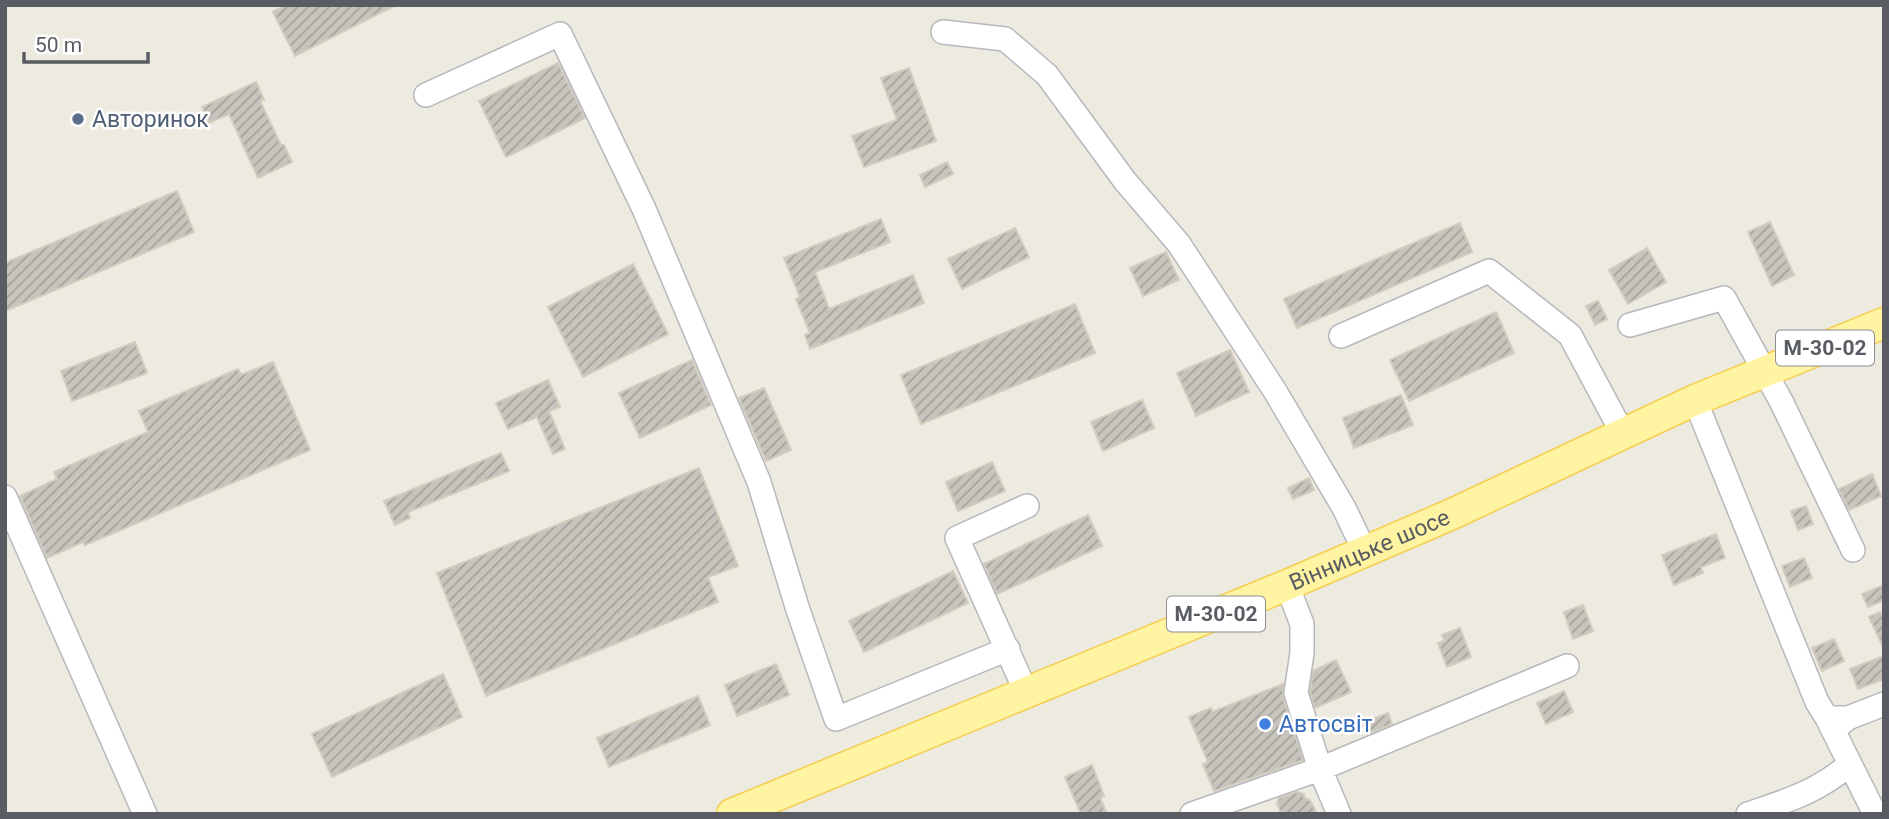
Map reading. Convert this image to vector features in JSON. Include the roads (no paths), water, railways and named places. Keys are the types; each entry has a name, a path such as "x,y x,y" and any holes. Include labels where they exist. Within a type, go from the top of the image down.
{"main road":[{"name":"Вінницьке шосе","path":"732,814 1365,552 1695,400 1884,323"}],"street":[{"path":"943,32 1005,39 1047,75 1125,181 1179,244 1275,391 1344,508 1365,552"},
{"path":"426,95 560,34 644,209 760,482 798,611 836,719 1008,649"},
{"path":"1341,336 1489,271 1570,335 1623,434"},
{"path":"1630,325 1724,298 1820,479 1853,551"},
{"path":"1695,400 1817,702 1836,722 1850,764 1875,814"},
{"path":"5,497 145,814"},
{"path":"1026,692 957,538 1027,506"},
{"path":"1287,585 1302,624 1302,653 1296,693 1320,769 1339,814"},
{"path":"1192,814 1320,769 1567,666"},
{"path":"1836,722 1884,704"},
{"path":"1748,814 1814,790 1850,764"}],"place":[{"name":"Авторинок","path":"78,119"},
{"name":"Автосвіт","path":"1265,724"}]}
